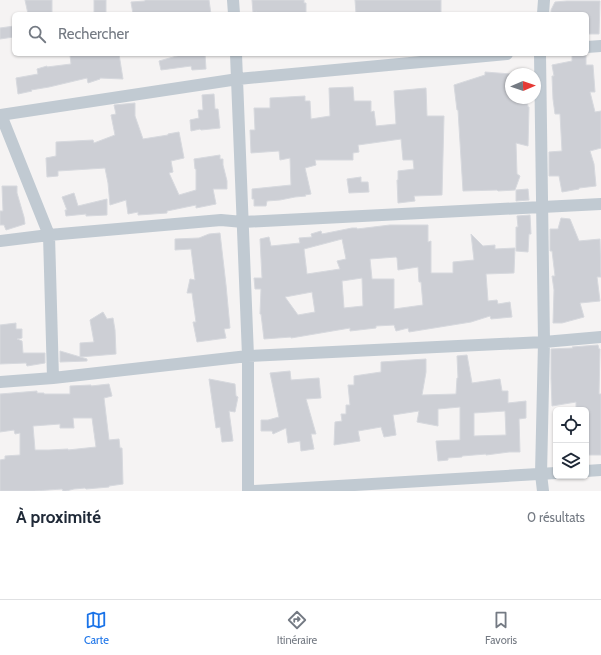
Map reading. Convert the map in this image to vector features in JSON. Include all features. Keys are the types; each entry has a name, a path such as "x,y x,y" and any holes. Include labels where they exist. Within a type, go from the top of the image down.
{"street":[{"path":"233,0 234,12"},
{"path":"543,12 544,0"},
{"path":"589,47 601,46"},
{"path":"236,56 248,356 248,491"},
{"path":"53,378 49,235 0,115 238,79 485,56"},
{"path":"540,56 544,342 541,474 543,491"},
{"path":"0,241 49,235 221,220 243,222 601,204"},
{"path":"0,382 53,378 248,356 544,342 601,337"},
{"path":"589,471 601,470"},
{"path":"254,491 553,473"}],"building":[{"path":"25,0 52,0 52,12 28,12"},
{"path":"94,0 106,0 106,12 94,12"},
{"path":"209,0 211,12 133,12 131,2"},
{"path":"252,0 304,0 304,3 306,3 306,12 253,12"},
{"path":"355,0 441,0 441,12 356,12"},
{"path":"600,1 599,34 589,34 589,12 551,12 555,2"},
{"path":"12,26 12,37 0,39 0,28"},
{"path":"70,56 119,56 123,79 100,78 88,83 87,78 18,94 16,78 38,74 37,69 47,66 71,64"},
{"path":"177,56 205,56 206,69 192,70 191,66 161,70 159,61"},
{"path":"572,56 586,56 586,65 593,65 595,92 590,92 595,112 601,111 601,148 590,151 594,164 596,186 562,192 559,176 549,176 549,152 562,151 560,114 555,114 553,99 552,76 554,76 552,65 572,61"},
{"path":"485,72 505,74 505,104 528,104 529,107 528,146 516,143 517,174 520,176 515,190 463,191 458,110 454,85 485,75"},
{"path":"353,87 354,101 371,101 371,112 374,111 376,126 396,124 394,91 426,88 427,116 444,116 442,195 414,196 415,201 398,203 398,171 414,169 413,160 403,160 401,139 358,145 359,152 353,153 353,160 315,160 316,165 305,168 311,194 267,201 266,206 254,206 252,189 291,185 290,158 280,160 279,151 251,153 250,130 255,130 254,108 270,108 270,98 305,96 305,101 310,101 311,119 330,116 329,88"},
{"path":"214,94 215,109 218,109 220,128 191,131 190,120 199,118 198,110 203,110 202,95"},
{"path":"135,103 135,116 143,139 179,132 184,158 171,161 173,172 169,173 179,195 196,190 196,169 194,159 220,155 220,159 223,159 227,189 213,189 216,204 196,208 196,205 167,211 167,213 138,215 138,212 128,214 126,200 110,205 105,168 58,171 58,176 47,177 46,158 56,156 56,142 93,140 94,143 115,135 111,115 116,114 114,105"},
{"path":"361,177 361,182 368,182 369,192 349,193 347,179"},
{"path":"2,186 17,186 17,193 25,224 6,230 4,225 0,225 0,211 3,211"},
{"path":"528,189 529,200 516,201 516,190"},
{"path":"74,193 78,206 107,199 107,215 86,216 86,214 66,216 65,210 67,210 62,197"},
{"path":"530,215 531,234 529,234 528,252 516,251 516,227 518,227 517,216"},
{"path":"561,218 570,219 579,241 600,239 601,277 597,277 600,301 580,303 584,317 562,323 553,323 554,290 552,276 555,276 552,251 550,251 550,229 558,229"},
{"path":"390,225 428,225 428,242 431,241 431,273 453,273 453,262 474,260 471,234 483,246 495,245 495,249 515,248 514,273 486,274 488,301 497,300 498,304 510,302 512,317 491,319 490,316 471,322 409,332 408,328 396,331 394,325 376,326 376,328 350,331 350,328 291,338 264,339 260,314 261,289 255,289 254,278 262,278 260,239 269,237 271,246 300,243 299,238 312,237 311,234 321,231 322,234 352,228 357,229","holes":["342,239 346,259 337,261 340,269 307,274 304,249","396,257 398,270 418,267 423,305 394,309 394,279 372,279 370,259","362,278 363,306 344,308 342,281","312,292 315,312 298,315 285,297"]},
{"path":"220,233 230,328 224,329 226,338 197,342 193,322 196,322 192,293 187,293 190,279 195,280 191,249 175,250 175,239 199,238 209,234"},
{"path":"103,312 107,319 113,318 116,354 80,357 80,343 94,342 90,320"},
{"path":"16,323 16,329 22,329 22,338 17,339 22,341 23,353 45,353 45,363 27,366 26,363 0,364 0,325"},
{"path":"598,345 600,349 599,394 601,394 601,455 589,455 589,407 576,407 576,402 552,406 551,349 573,348 572,347"},
{"path":"60,351 87,359 87,361 60,362"},
{"path":"467,355 472,383 500,379 502,391 508,391 508,403 526,401 526,418 519,419 520,452 462,456 438,461 436,441 460,440 460,407 438,409 438,426 417,422 419,411 393,415 396,435 384,437 381,427 358,431 360,441 334,445 335,422 342,421 341,414 346,414 346,405 350,405 348,385 354,385 354,376 381,372 381,362 426,359 426,372 422,395 456,394 458,378 457,356","holes":["505,411 506,435 474,436 474,413"]},
{"path":"290,371 291,380 319,378 321,398 306,399 316,434 311,434 314,449 301,451 300,441 288,443 286,428 273,434 272,431 261,431 261,420 279,417 270,373"},
{"path":"209,379 235,384 236,396 238,397 235,412 229,411 233,441 222,442 220,427 216,428"},
{"path":"109,384 112,396 104,398 109,440 119,439 120,448 122,448 123,484 109,487 74,489 66,491 63,491 62,489 0,491 0,460 5,459 5,456 20,455 20,433 15,434 14,430 0,432 0,394 37,391 37,393 44,394 70,394 70,386","holes":["73,418 92,418 96,447 68,450 35,450 33,426 60,424 60,428 74,428"]}]}
